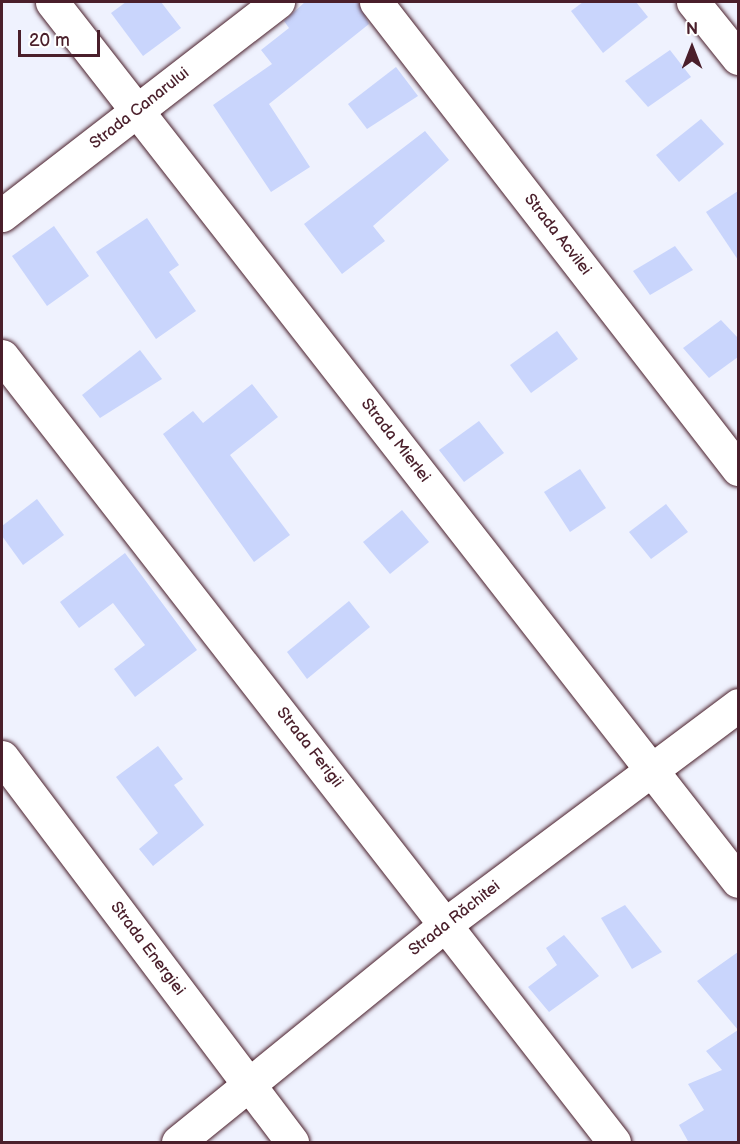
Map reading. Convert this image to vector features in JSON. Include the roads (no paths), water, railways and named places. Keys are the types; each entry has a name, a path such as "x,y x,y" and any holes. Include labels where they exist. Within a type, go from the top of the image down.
{"street":[{"name":"Strada Mierlei","path":"52,2 136,112 655,770 738,881"},
{"name":"Strada Canarului","path":"2,215 278,2"},
{"name":"Strada Acvilei","path":"376,2 738,469"},
{"path":"693,2 738,58"},
{"name":"Strada Ferigii","path":"2,356 447,923 614,1143"},
{"name":"Strada Răchitei","path":"178,1143 447,923 655,770 738,705"},
{"name":"Strada Energiei","path":"2,757 292,1143"}]}
